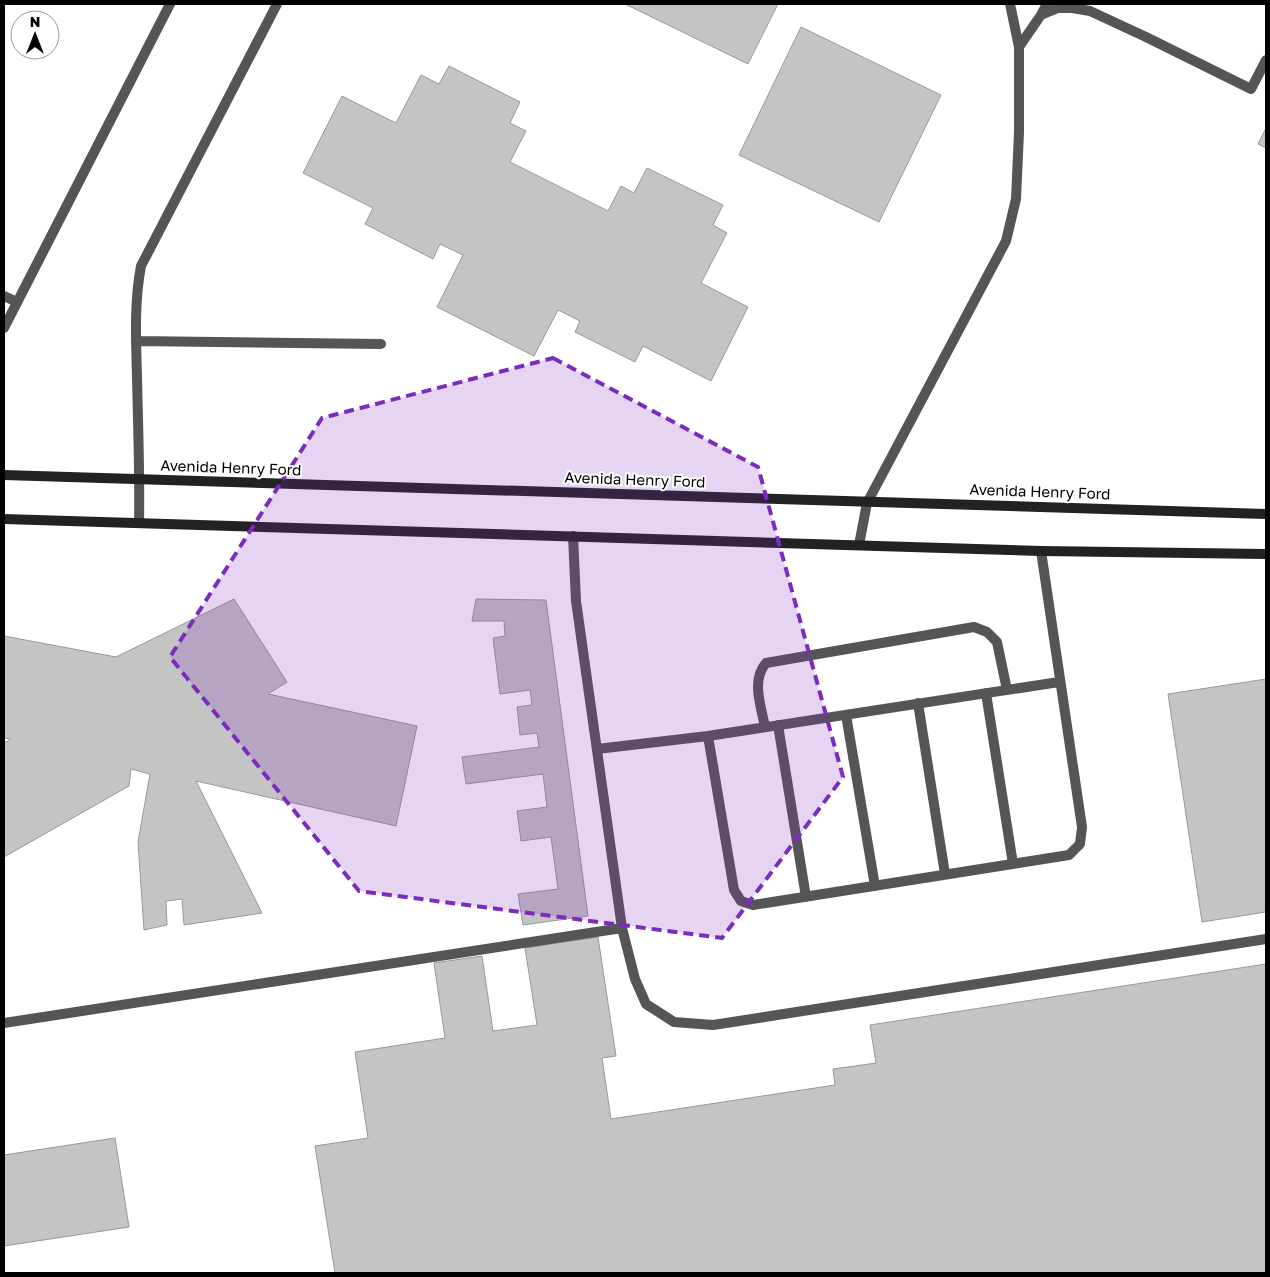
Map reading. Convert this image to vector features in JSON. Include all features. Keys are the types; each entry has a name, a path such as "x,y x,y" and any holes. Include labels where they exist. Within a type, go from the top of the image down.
{"main road":[{"name":"Avenida Henry Ford","path":"4,475 1266,514"},
{"path":"4,519 1041,551 1266,554"}],"lane":[{"path":"4,328 170,4"},
{"path":"139,523 140,480 136,341 137,289 141,266 277,4"},
{"path":"859,545 867,502 1006,241 1016,199 1019,132 1019,47 1010,4"},
{"path":"1019,47 1041,15 1046,4"},
{"path":"1041,15 1058,8 1072,8 1090,12 1146,37 1251,89 1266,60"},
{"path":"4,296 16,302"},
{"path":"136,341 381,344"},
{"path":"573,536 576,601 622,928 635,979 646,1004 674,1022 713,1025 1266,939"},
{"path":"708,736 734,890 741,901 753,905 1069,855 1080,844 1082,827 1041,551"},
{"path":"765,727 758,685 759,671 766,663 974,627 987,632 997,642 1007,690"},
{"path":"597,749 708,736 1060,682"},
{"path":"986,693 1013,864"},
{"path":"918,704 945,874"},
{"path":"846,715 875,886"},
{"path":"778,725 806,897"},
{"path":"4,1023 622,928"}],"highlighted area":[{"path":"553,358 758,467 843,777 722,938 359,891 170,657 322,418"}],"building":[{"path":"625,4 778,4 748,64"},
{"path":"801,27 941,95 879,222 739,155"},
{"path":"449,66 520,102 510,123 526,131 510,162 608,211 621,186 634,193 647,168 723,205 713,225 727,233 701,283 748,307 711,381 643,346 635,362 575,332 580,321 558,310 534,356 437,307 463,255 440,244 433,259 365,224 373,208 303,173 342,96 396,123 421,75 439,84"},
{"path":"1266,128 1266,148 1258,144"},
{"path":"234,599 287,682 268,694 417,726 396,826 196,781 262,913 184,925 182,899 166,901 167,925 144,930 138,842 150,774 131,769 129,786 4,857 4,743 11,739 4,738 4,636 116,657"},
{"path":"476,599 546,600 588,916 523,925 518,894 558,889 551,837 521,841 517,811 547,807 543,774 466,784 462,757 539,747 537,733 520,735 517,707 532,705 530,690 500,694 493,638 505,636 504,621 472,621"},
{"path":"1266,679 1266,912 1202,922 1168,694"},
{"path":"598,937 616,1056 602,1058 611,1119 835,1085 833,1069 876,1063 870,1025 1266,964 1266,1273 335,1273 315,1146 368,1138 355,1052 445,1038 434,963 482,956 493,1031 537,1025 525,948"},
{"path":"115,1138 129,1227 4,1246 4,1155"}]}
